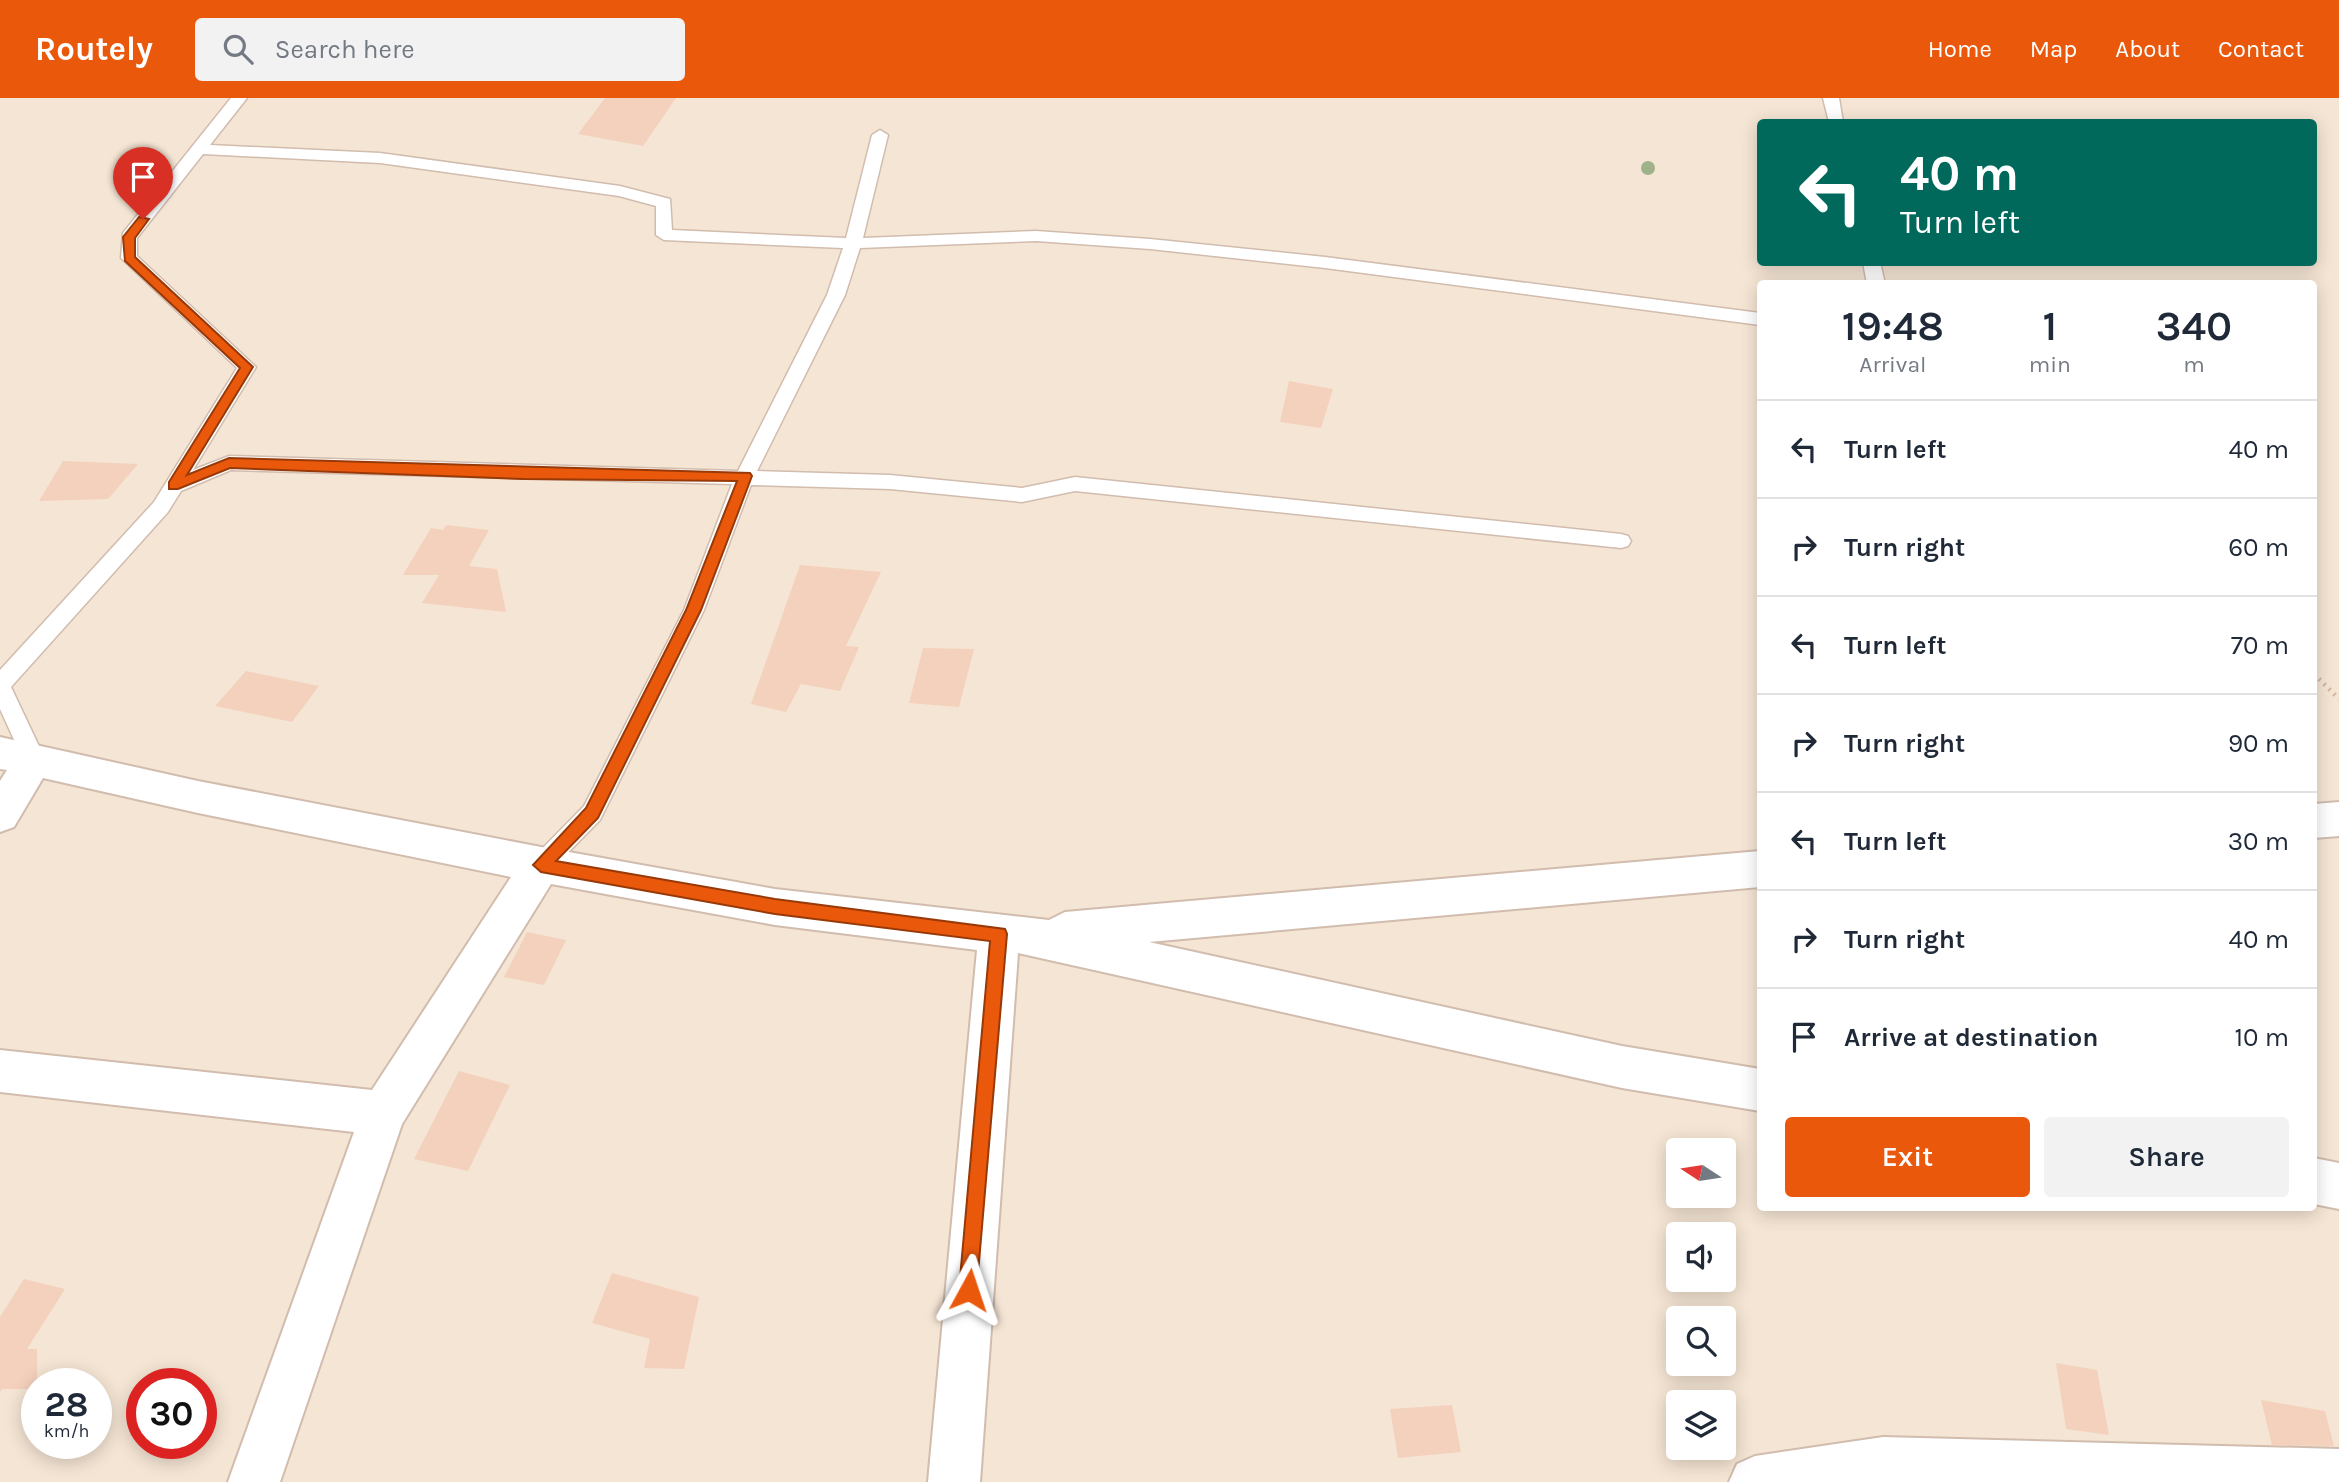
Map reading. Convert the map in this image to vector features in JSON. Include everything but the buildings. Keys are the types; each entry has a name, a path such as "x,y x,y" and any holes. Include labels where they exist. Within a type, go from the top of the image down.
{"street":[{"path":"0,816 17,756 198,797 541,865 775,907 1013,934 1622,1067 1757,1090"},
{"path":"2317,821 2339,818"},
{"path":"254,1482 383,1113 541,865"},
{"path":"1013,934 1757,869"},
{"path":"954,1482 1013,934"},
{"path":"0,1071 383,1113"},
{"path":"2317,1182 2339,1186"},
{"path":"1755,1482 1884,1462 2339,1475"}],"lane":[{"path":"17,756 0,686 161,507 247,367 129,258 129,237 239,98"},
{"path":"1831,98 1835,119"},
{"path":"541,865 592,813 694,610 746,476 836,295 853,243 880,135"},
{"path":"199,149 380,158 620,191 664,203 664,235 853,243 971,236 1058,237 1213,249 1757,319"},
{"path":"174,486 229,463 523,474 746,476 890,482 1022,495 1075,484 1621,541"}],"path":[{"path":"2317,677 2339,699"}],"shaded area":[{"path":"0,98 2339,98 2339,1482 0,1482"}],"route":[{"path":"143,219 129,237 129,258 247,367 174,486 229,463 523,474 746,476 694,610 592,813 541,865 775,907 999,934 969,1290"}]}
